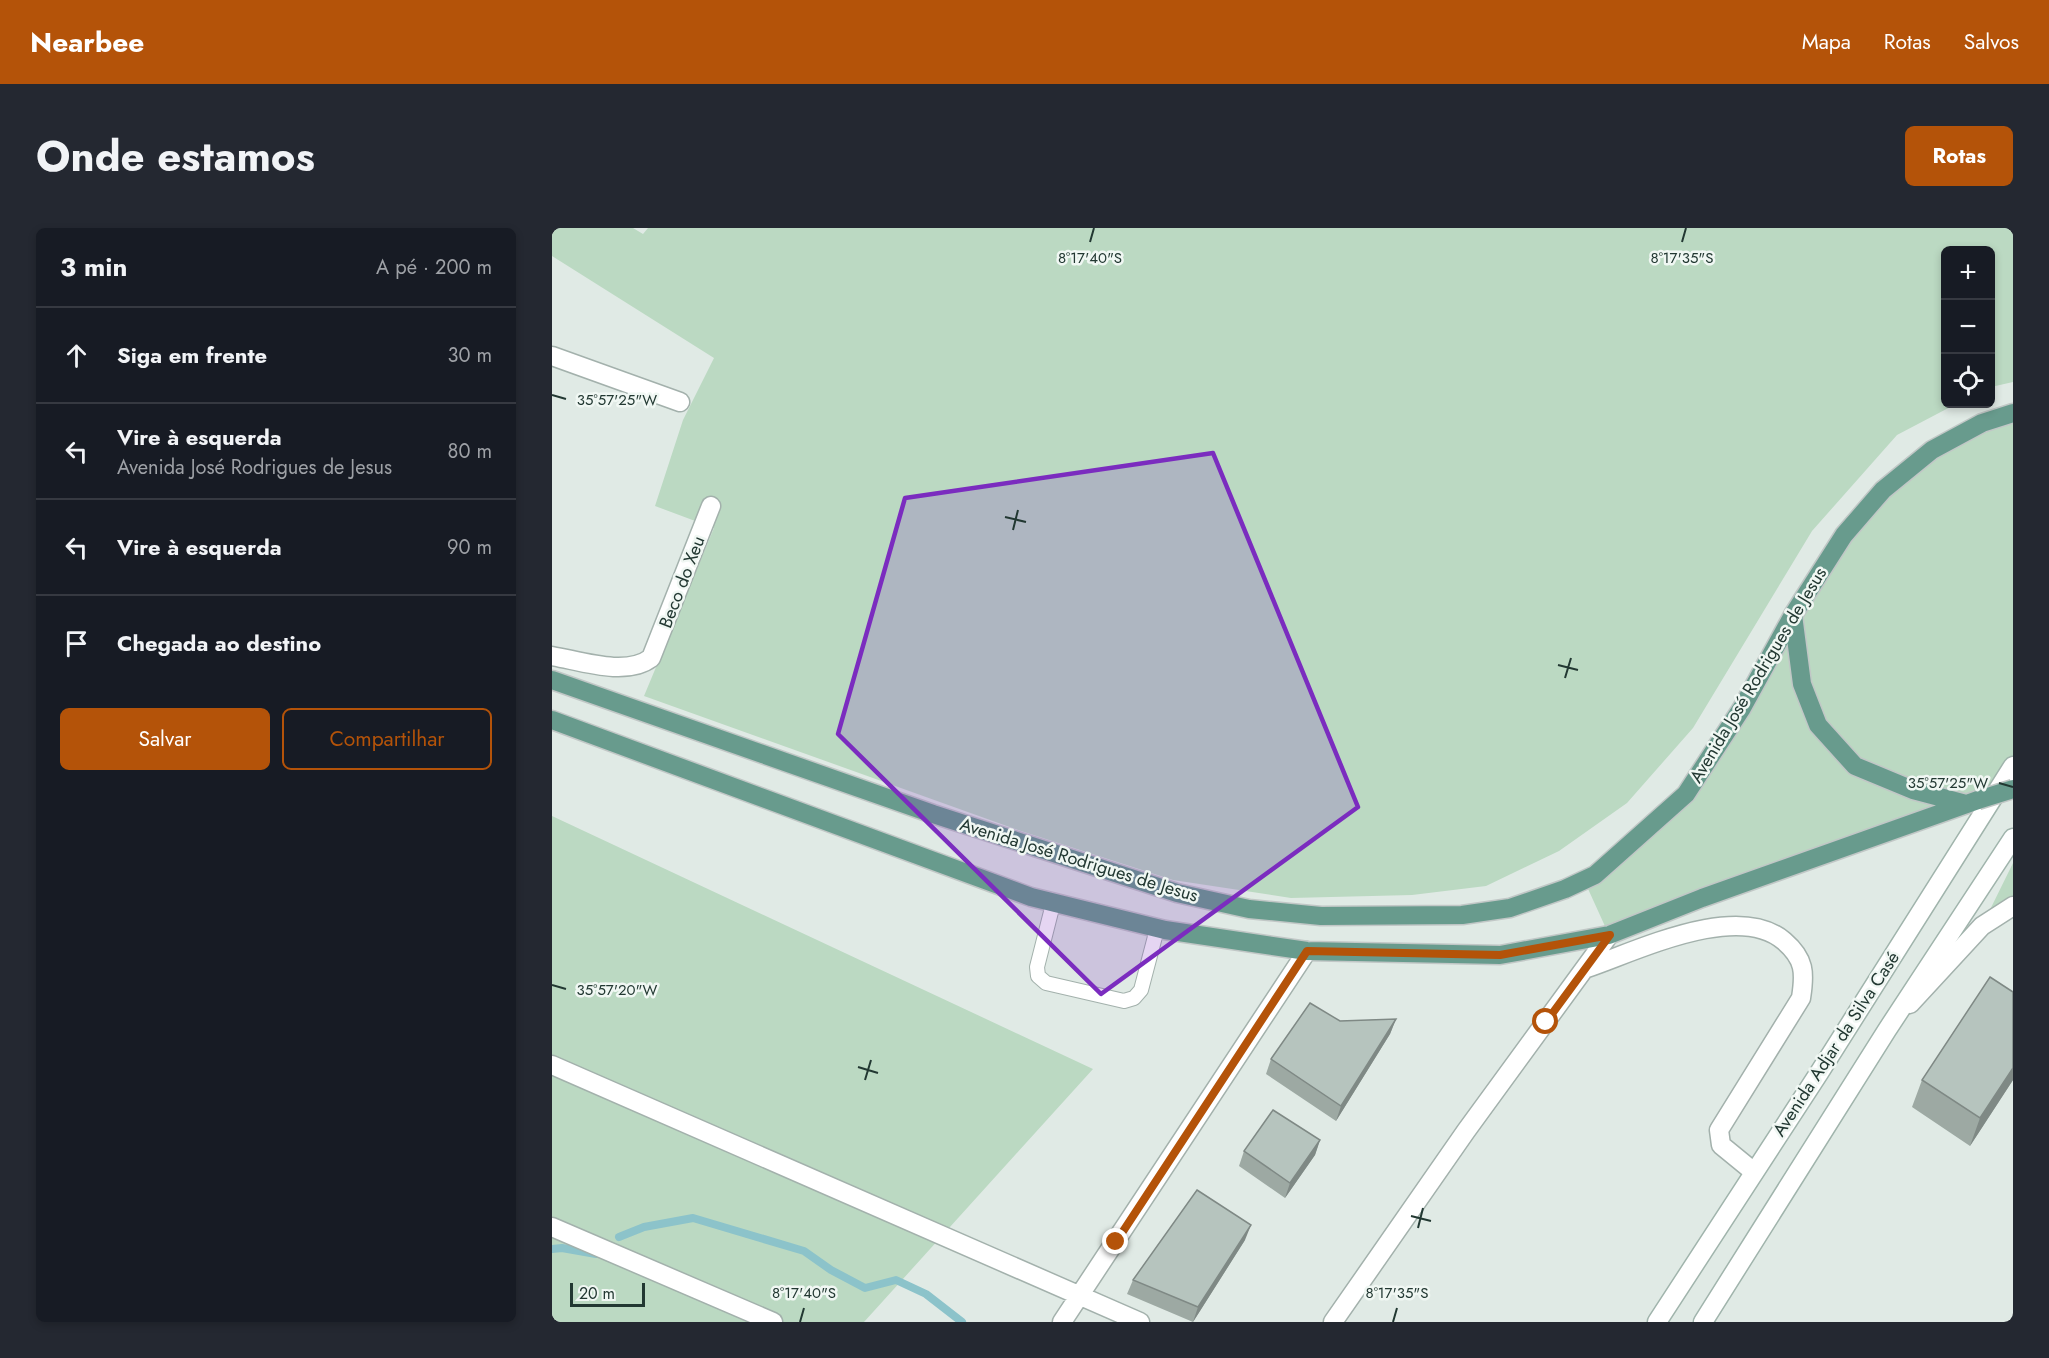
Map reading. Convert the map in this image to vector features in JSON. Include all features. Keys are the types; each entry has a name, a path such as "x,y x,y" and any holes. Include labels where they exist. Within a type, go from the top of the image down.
{"main road":[{"name":"Avenida José Rodrigues de Jesus","path":"552,680 933,814 1176,894 1249,909 1320,916 1462,915 1510,908 1565,889 1595,875 1686,794 1742,708 1793,615 1844,535 1883,490 1932,450 1982,423 2013,413"},
{"path":"1793,615 1802,684 1818,725 1855,766 1913,790 1972,802"},
{"path":"552,720 1053,904 1157,929 1307,951 1500,955 1610,935 1713,894 2013,789"}],"street":[{"path":"552,356 680,402"},
{"name":"Beco do Xeu","path":"552,656 603,666 642,665 651,658 711,506"},
{"name":"Avenida Adjar da Silva Casé","path":"1657,1322 2013,766"},
{"name":"Avenida Adjar da Silva Casé","path":"1703,1322 1887,1030 2013,838"},
{"path":"1887,1030 1982,926 2013,906"},
{"path":"1587,968 1675,937 1724,926 1755,927 1777,935 1796,951 1805,975 1801,998 1719,1130 1721,1145 1754,1172"},
{"path":"1333,1322 1466,1131 1610,935"},
{"path":"1062,1322 1307,951"},
{"path":"552,1065 1140,1322"},
{"path":"552,1227 772,1322"}],"lane":[{"path":"1053,904 1037,967 1038,976 1046,983 1124,1001 1134,998 1140,990 1157,929"}],"highlighted area":[{"path":"1213,453 1358,807 1101,994 838,734 905,498"}],"green space":[{"path":"552,228 633,228 643,234 648,228 2013,228 2013,382 1995,386 1995,246 1941,246 1941,408 1948,408 1897,435 1812,531 1693,728 1627,803 1559,851 1486,886 1412,895 1291,898 1173,880 1021,831 644,696 714,528 655,506 683,420 714,358 552,256"},
{"path":"2013,413 2013,761 1978,800 1609,935 1584,880 1686,794 1844,535 1932,450"},
{"path":"552,816 1093,1069 864,1322 552,1322"},
{"path":"2013,863 2013,906 1982,926"}],"building":[{"path":"1990,977 2013,992 2013,1068 1980,1118 1922,1080"},
{"path":"1310,1003 1340,1021 1396,1019 1341,1106 1271,1059"},
{"path":"1273,1110 1320,1140 1290,1183 1244,1151"},
{"path":"1197,1190 1251,1225 1198,1307 1133,1280"}],"waterway":[{"path":"619,1237 644,1227 693,1218 804,1251 831,1270 865,1288 896,1280 926,1294 962,1322"},
{"path":"552,1249 562,1248 596,1254"}],"route":[{"path":"1116,1242 1307,951 1500,955 1610,935 1546,1022"}]}
